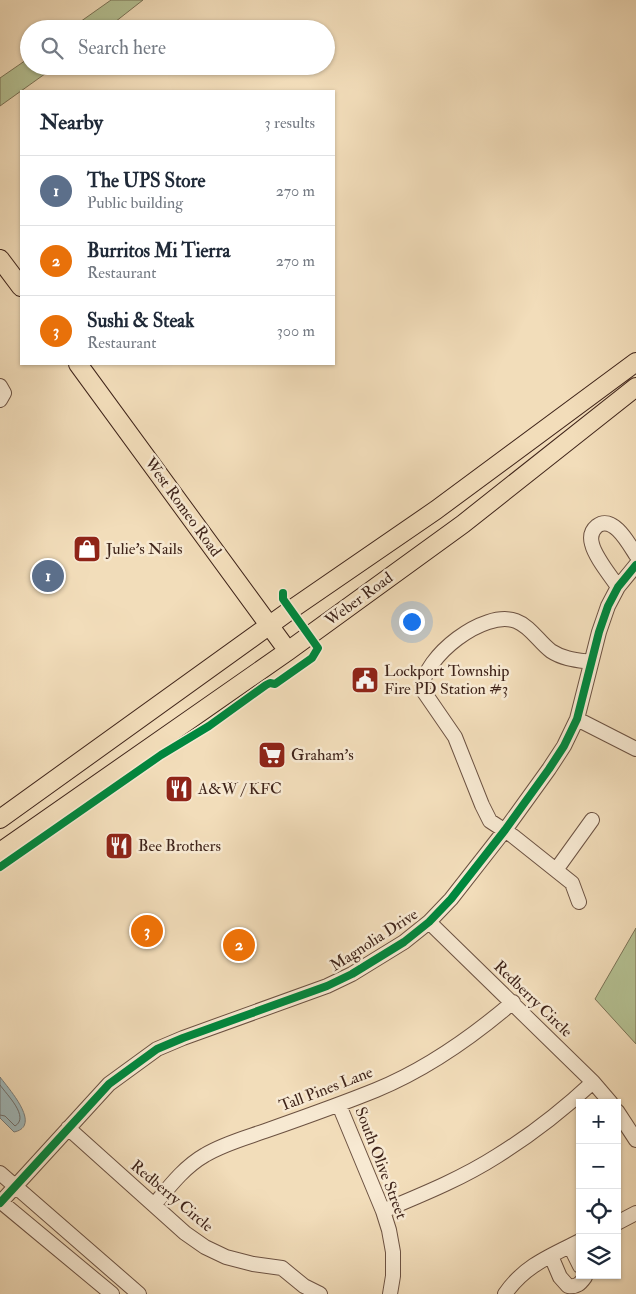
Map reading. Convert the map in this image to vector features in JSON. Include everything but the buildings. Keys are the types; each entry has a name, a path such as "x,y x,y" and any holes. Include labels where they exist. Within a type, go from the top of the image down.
{"main road":[{"path":"0,258 20,286"},
{"name":"Weber Road","path":"0,819 270,625 436,510 636,362"},
{"name":"West Romeo Road","path":"79,365 288,651"},
{"name":"Weber Road","path":"0,852 288,651 463,524 636,387"}],"street":[{"path":"0,386 4,393 0,400"},
{"path":"618,587 594,551 591,537 593,531 598,525 612,525 618,530 636,555"},
{"name":"Magnolia Drive","path":"0,1202 109,1084 157,1049 327,986 352,974 404,942 429,922 451,899 550,770 578,719 591,662 608,606 618,587 636,565"},
{"path":"579,902 572,883 505,830 490,821 455,737 422,689 422,680 426,671 458,637 488,622 504,619 516,621 552,651 564,658 591,662"},
{"path":"578,719 636,748"},
{"path":"556,870 592,820"},
{"name":"Redberry Circle","path":"429,922 593,1082 608,1099"},
{"name":"Tall Pines Lane","path":"154,1205 186,1169 205,1154 339,1105 408,1076 437,1060 468,1039 512,1002"},
{"path":"383,1211 432,1190 495,1157 553,1118 593,1082"},
{"name":"South Olive Street","path":"339,1105 383,1211 393,1252 393,1276 390,1294"},
{"path":"621,1117 636,1140"},
{"name":"Redberry Circle","path":"68,1128 185,1234 205,1248 226,1257 253,1264 282,1268 304,1286 320,1294"},
{"path":"0,1173 139,1294"},
{"path":"0,1202 112,1294"},
{"path":"621,1220 636,1213"},
{"path":"505,1294 515,1280 529,1268 575,1244"},
{"path":"551,1256 560,1277 568,1286 574,1287 580,1284 584,1279"}],"green space":[{"path":"111,0 143,0 117,20 83,20"},
{"path":"20,64 20,75 43,75 0,106 0,78"},
{"path":"636,928 636,1044 595,999"}],"water":[{"path":"0,1077 16,1098 24,1115 25,1122 22,1128 14,1132 0,1118"}],"cycle path":[{"path":"0,1203 109,1084 157,1049 327,986 352,974 404,942 429,922 451,899 505,830 564,746 577,719 599,632 608,606 618,587 636,565"},
{"path":"0,867 161,755 209,726 266,685 270,683 275,684 312,658 318,648 283,599 283,593"}],"place":[{"name":"Julie's Nails","path":"87,549"},
{"name":"The UPS Store","path":"48,576"},
{"name":"Lockport Township Fire PD Station #3","path":"365,680"},
{"name":"Graham's","path":"272,755"},
{"name":"A&W / KFC","path":"179,789"},
{"name":"Bee Brothers","path":"119,846"},
{"name":"Sushi & Steak","path":"147,931"},
{"name":"Burritos Mi Tierra","path":"239,945"}]}
